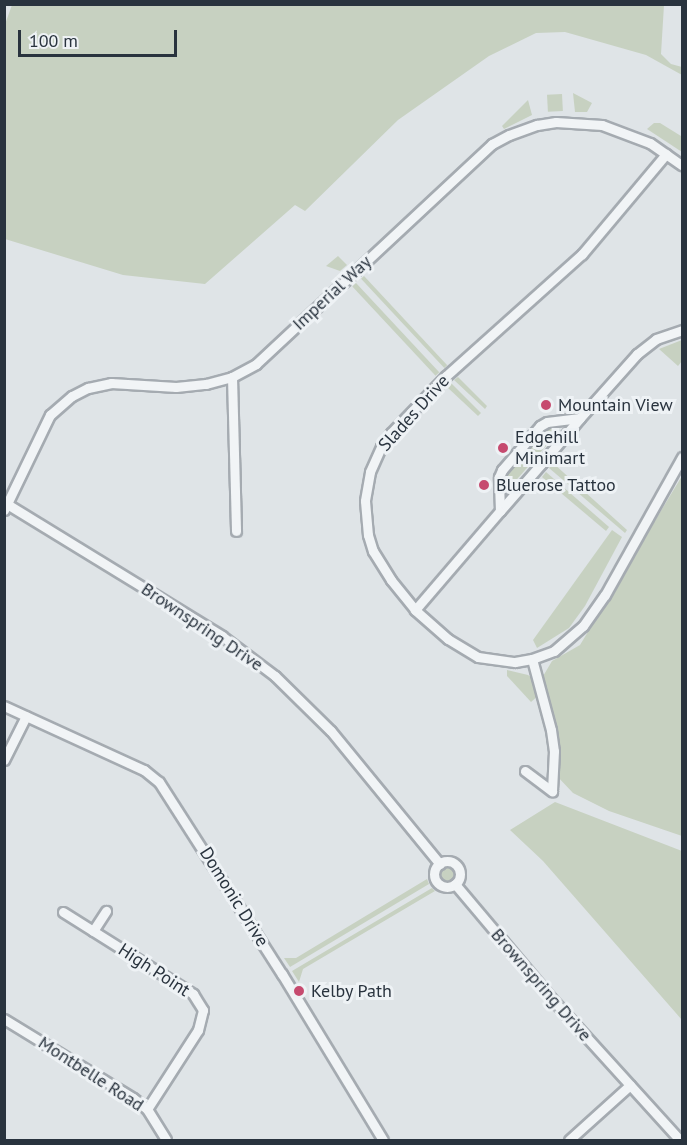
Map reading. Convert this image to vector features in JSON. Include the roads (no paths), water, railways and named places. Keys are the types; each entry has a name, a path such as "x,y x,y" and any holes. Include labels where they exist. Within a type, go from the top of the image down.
{"street":[{"name":"Imperial Way","path":"6,507 50,416 72,396 101,385 183,387 231,377 256,364 492,144 509,135 542,124 584,122 628,134 682,165"},
{"name":"Slades Drive","path":"666,154 582,254 446,376 381,447 367,485 368,535 381,566 415,610 448,639 478,657 515,662 532,659 554,651 583,626 605,596 682,457"},
{"path":"415,610 637,354 656,339 682,330"},
{"path":"231,377 236,531"},
{"path":"501,511 499,477 502,470 540,426 580,418"},
{"name":"Brownspring Drive","path":"6,507 222,636 275,676 332,731 440,864"},
{"path":"525,771 552,791 554,751 551,730 532,659"},
{"name":"Domonic Drive","path":"4,706 144,770 159,782 270,954 383,1140"},
{"path":"4,760 26,716"},
{"name":"Brownspring Drive","path":"447,861 456,866 460,873 454,884 444,886 437,882 435,871 440,864 447,861"},
{"name":"Brownspring Drive","path":"454,884 680,1140"},
{"name":"High Point","path":"63,912 194,994 203,1010 198,1030 147,1109"},
{"path":"93,931 106,912"},
{"name":"Montbelle Road","path":"4,1019 147,1109 166,1140"},
{"path":"569,1140 630,1085"}],"place":[{"name":"Mountain View","path":"546,405"},
{"name":"Edgehill Minimart","path":"503,448"},
{"name":"Bluerose Tattoo","path":"484,485"},
{"name":"Kelby Path","path":"299,991"}]}
